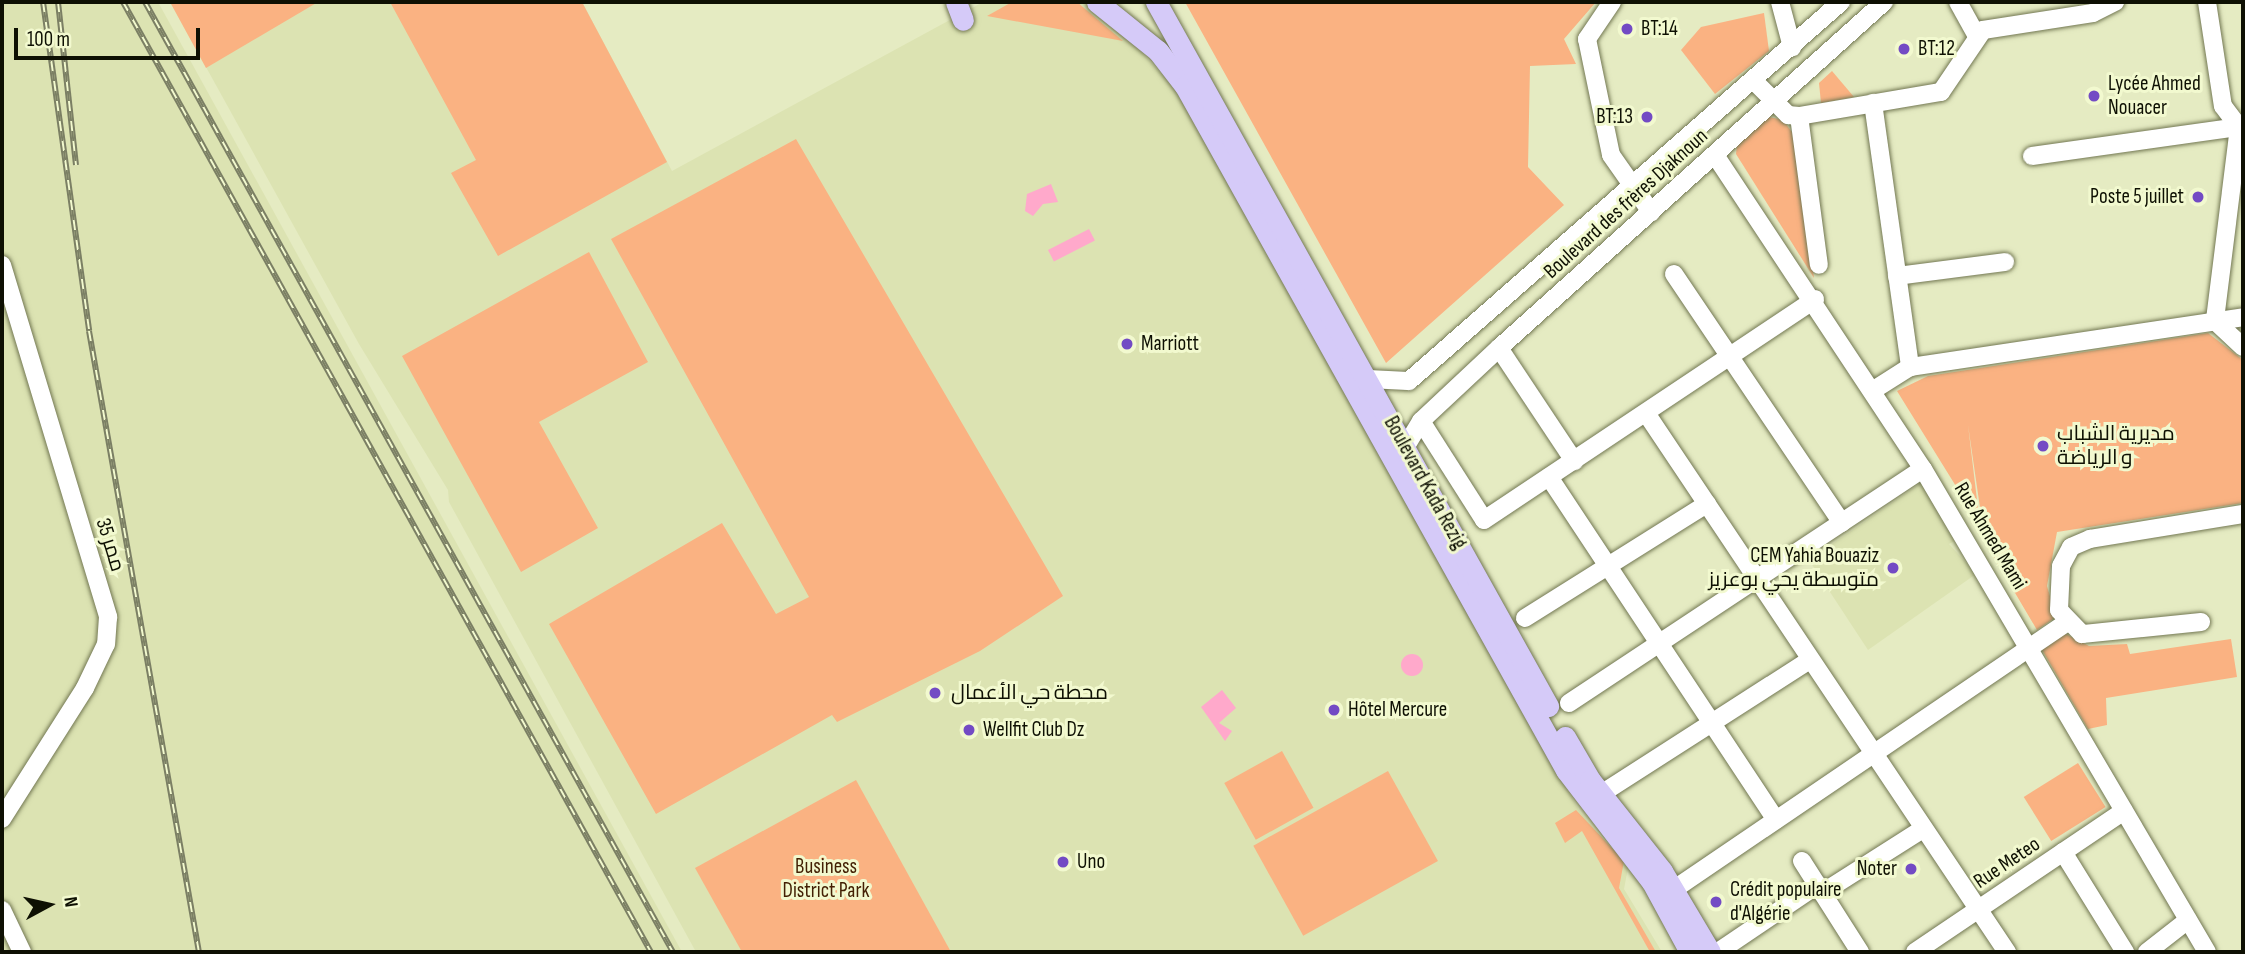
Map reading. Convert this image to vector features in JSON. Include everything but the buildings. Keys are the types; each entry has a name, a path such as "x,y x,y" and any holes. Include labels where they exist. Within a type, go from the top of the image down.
{"main road":[{"name":"Boulevard Kada Rezig","path":"1156,2 1601,794 1673,890 1710,952"},
{"name":"Boulevard Kada Rezig","path":"1104,5 1158,51 1185,86 1566,770 1637,862 1690,952"}],"street":[{"path":"1612,2 1587,39 1611,155 1632,190 1651,212"},
{"path":"1780,2 1792,47"},
{"name":"Boulevard des frères Djaknoun","path":"1367,379 1409,381 1632,190 1841,2"},
{"name":"Boulevard des frères Djaknoun","path":"1406,446 1421,421 1499,348 1884,2"},
{"path":"1958,2 1976,35"},
{"path":"1976,35 2093,12 2115,2"},
{"path":"2207,2 2223,106 2239,127 2215,321"},
{"path":"1755,82 1774,103 1799,116 1948,88 1976,35"},
{"path":"1873,103 1910,367"},
{"path":"1799,116 1819,265"},
{"path":"2032,156 2239,127"},
{"name":"Rue Ahmed Mami","path":"1715,155 1815,299 1923,469 2029,645 2207,952"},
{"path":"1897,276 2005,262"},
{"name":"ممر 35","path":"2,265 108,617 106,644 85,688 2,819"},
{"path":"1674,274 1842,523"},
{"path":"1421,421 1484,520 1815,299"},
{"path":"1872,391 1910,367 2243,317"},
{"path":"2215,321 2243,346"},
{"path":"1499,348 1574,461"},
{"path":"1646,413 2007,952"},
{"path":"1569,704 1923,469"},
{"path":"1549,477 1776,820"},
{"path":"1525,618 1707,504"},
{"path":"2066,623 2056,587 2071,547 2090,538 2243,514"},
{"path":"2066,623 2099,636 2200,622"},
{"path":"1673,890 2029,645 2066,623"},
{"path":"1601,794 1810,660"},
{"name":"Rue Meteo","path":"1915,952 2124,811"},
{"path":"1718,952 1923,829"},
{"path":"2063,852 2125,952"},
{"path":"1802,861 1860,952"},
{"path":"2,911 22,952"},
{"path":"2147,952 2188,920"}],"shaded area":[{"path":"2,2 158,2 682,952 2,952"},
{"path":"170,2 582,2 672,171 983,2 1082,2 1114,22 1175,89 1580,812 1628,868 1624,889 1662,952 696,952 449,502 448,490 359,344"},
{"path":"1051,184 1058,202 1043,204 1033,216 1025,211 1027,194"},
{"path":"1089,229 1095,241 1054,261 1048,250"},
{"name":"CEM Yahia Bouaziz متوسطة يحي بوعزيز","path":"1921,483 1958,539 1949,544 1976,574 1868,650 1809,560"},
{"path":"1412,654 1420,657 1423,665 1420,673 1412,676 1404,673 1401,665 1404,657"},
{"path":"1222,690 1236,708 1219,723 1232,731 1225,741 1201,707"}],"green space":[{"path":"170,2 318,2 206,68"},
{"path":"390,2 582,2 667,162 498,256 451,173 476,160"},
{"path":"1012,2 1077,2 1123,41 987,16"},
{"path":"1185,2 1596,2 1564,39 1576,64 1530,66 1528,167 1564,205 1386,363"},
{"path":"1764,13 1769,51 1715,94 1681,50 1701,27"},
{"path":"1832,71 1854,97 1821,103 1819,83"},
{"path":"1769,117 1783,120 1794,135 1814,278 1736,154 1737,145"},
{"path":"796,139 1063,596 980,651 837,722 832,715 656,814 549,624 722,523 776,614 809,597 611,239"},
{"path":"589,252 648,362 539,422 598,528 521,572 402,356"},
{"path":"2208,333 2243,360 2243,503 2057,532 2047,586 2056,617 2037,630 1985,542 1968,425 1980,525 1897,391 1928,376"},
{"path":"2064,633 2089,646 2127,644 2130,654 2231,639 2237,677 2106,698 2107,725 2088,729 2041,648"},
{"path":"1282,751 1314,808 1256,840 1224,783"},
{"path":"2078,763 2106,807 2051,841 2024,797"},
{"path":"1388,771 1438,861 1303,936 1253,846"},
{"name":"Business District Park","path":"856,780 951,952 742,952 695,868"},
{"path":"1576,810 1624,861 1619,888 1656,952 1650,952 1582,831 1565,843 1555,823"}],"railway":[{"path":"43,2 89,331 199,952"},
{"path":"58,2 76,165"},
{"path":"123,2 651,952"},
{"path":"145,2 673,952"}],"place":[{"name":"BT:14","path":"1627,29"},
{"name":"BT:12","path":"1904,49"},
{"name":"Lycée Ahmed Nouacer","path":"2094,96"},
{"name":"BT:13","path":"1647,117"},
{"name":"Poste 5 juillet","path":"2198,197"},
{"name":"Marriott","path":"1127,344"},
{"name":"مديرية الشباب و الرياضة","path":"2043,446"},
{"name":"CEM Yahia Bouaziz متوسطة يحي بوعزيز","path":"1893,568"},
{"name":"محطة حي الأعمال","path":"935,693"},
{"name":"Hôtel Mercure","path":"1334,710"},
{"name":"Wellfit Club Dz","path":"969,730"},
{"name":"Uno","path":"1063,862"},
{"name":"Noter","path":"1911,869"},
{"name":"Crédit populaire d'Algérie","path":"1716,902"}]}
